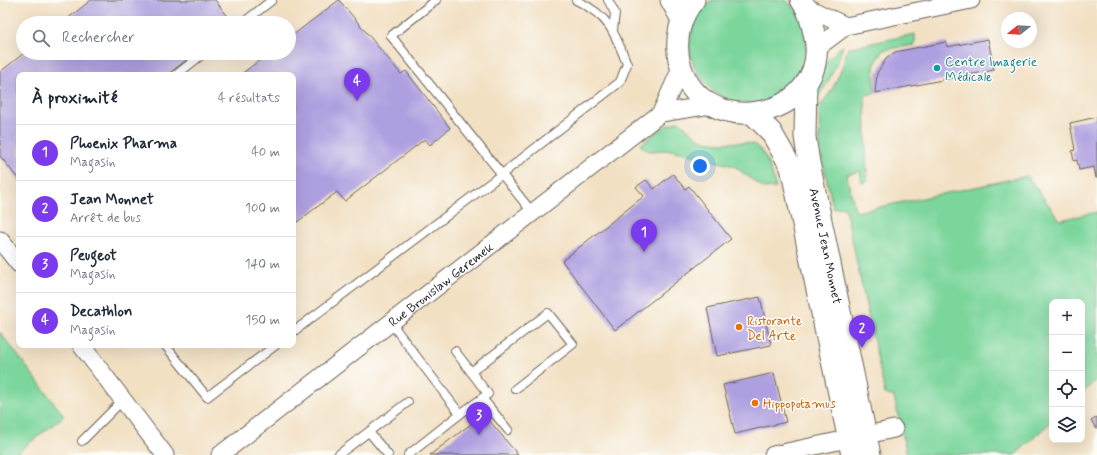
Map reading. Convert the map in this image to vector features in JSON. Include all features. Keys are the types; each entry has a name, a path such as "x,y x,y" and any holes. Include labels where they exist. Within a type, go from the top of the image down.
{"street":[{"path":"671,0 682,20"},
{"path":"694,0 682,20 678,38 681,68 693,89 711,105 731,112 753,114 774,109 792,98 806,83 814,66 818,47 805,4"},
{"path":"818,47 846,26 971,0"},
{"path":"805,4 846,26"},
{"name":"Rue Bronislaw Geremek","path":"661,113 681,68"},
{"name":"Avenue Jean Monnet","path":"806,83 805,137 859,447"},
{"name":"Rue Bronislaw Geremek","path":"220,455 661,113 711,105"},
{"name":"Avenue Jean Monnet","path":"753,114 771,132 791,167 859,447"},
{"path":"0,240 16,257"},
{"path":"83,348 165,455"},
{"path":"773,455 859,447 894,430"}],"lane":[{"path":"251,16 272,0"},
{"path":"436,0 390,36 532,212"},
{"path":"296,330 502,174 620,82 627,64 613,30 592,8 577,0"},
{"path":"608,0 615,13 613,30"},
{"path":"180,72 195,60"},
{"path":"472,372 548,313 573,344 515,389"},
{"path":"391,323 460,414"},
{"path":"167,348 207,397 272,348"},
{"path":"408,455 488,394 455,351"},
{"path":"482,398 508,430"},
{"path":"82,441 123,400"},
{"path":"338,455 408,402"},
{"path":"369,432 388,455"}],"green space":[{"path":"711,0 786,0 797,12 804,27 806,39 803,64 798,75 783,93 772,99 747,103 723,97 713,91 704,82 697,72 692,60 690,52 690,35 700,13"},
{"path":"915,34 915,45 883,50 874,66 875,93 865,95 867,181 862,183 860,171 846,175 856,212 1027,176 1060,220 1097,212 1097,379 1085,390 1085,299 1049,299 1049,424 1015,455 907,455 894,397 885,394 845,207 833,208 820,149 819,107 832,90 842,68 848,48"},
{"path":"843,46 831,76 813,104 815,88 826,63 831,56"},
{"path":"679,121 703,140 715,142 749,143 755,145 760,149 767,161 776,188 763,188 734,166 672,150 649,151 640,145 664,127"},
{"path":"0,332 64,416 14,455 0,455"}],"building":[{"path":"91,0 215,0 228,16 71,16"},
{"path":"339,0 401,74 406,71 450,128 430,145 425,139 345,201 337,192 296,223 296,72 244,72 260,60 296,60 296,33"},
{"name":"Centre Imagerie Médicale","path":"988,39 994,70 875,93 877,73 886,59 895,52 946,42 947,47"},
{"path":"16,59 186,60 171,72 16,72 16,176 0,156 0,72"},
{"path":"1097,117 1096,178 1094,167 1079,170 1077,160 1074,161 1072,151 1075,150 1070,123"},
{"path":"673,174 685,189 689,186 731,239 615,330 562,261 644,196 636,187 646,180 654,189"},
{"name":"Ristorante Del Arte","path":"760,297 771,345 717,356 707,308"},
{"name":"Hippopotamus","path":"774,373 786,422 735,434 723,385"},
{"path":"484,414 518,455 430,455"},
{"path":"1097,417 1097,429 1091,421"}],"place":[{"name":"Centre Imagerie Médicale","path":"937,68"},
{"name":"Decathlon","path":"357,101"},
{"name":"Phoenix Pharma","path":"644,252"},
{"name":"Ristorante Del Arte","path":"739,327"},
{"name":"Jean Monnet","path":"862,348"},
{"name":"Hippopotamus","path":"755,403"},
{"name":"Peugeot","path":"479,435"}]}
